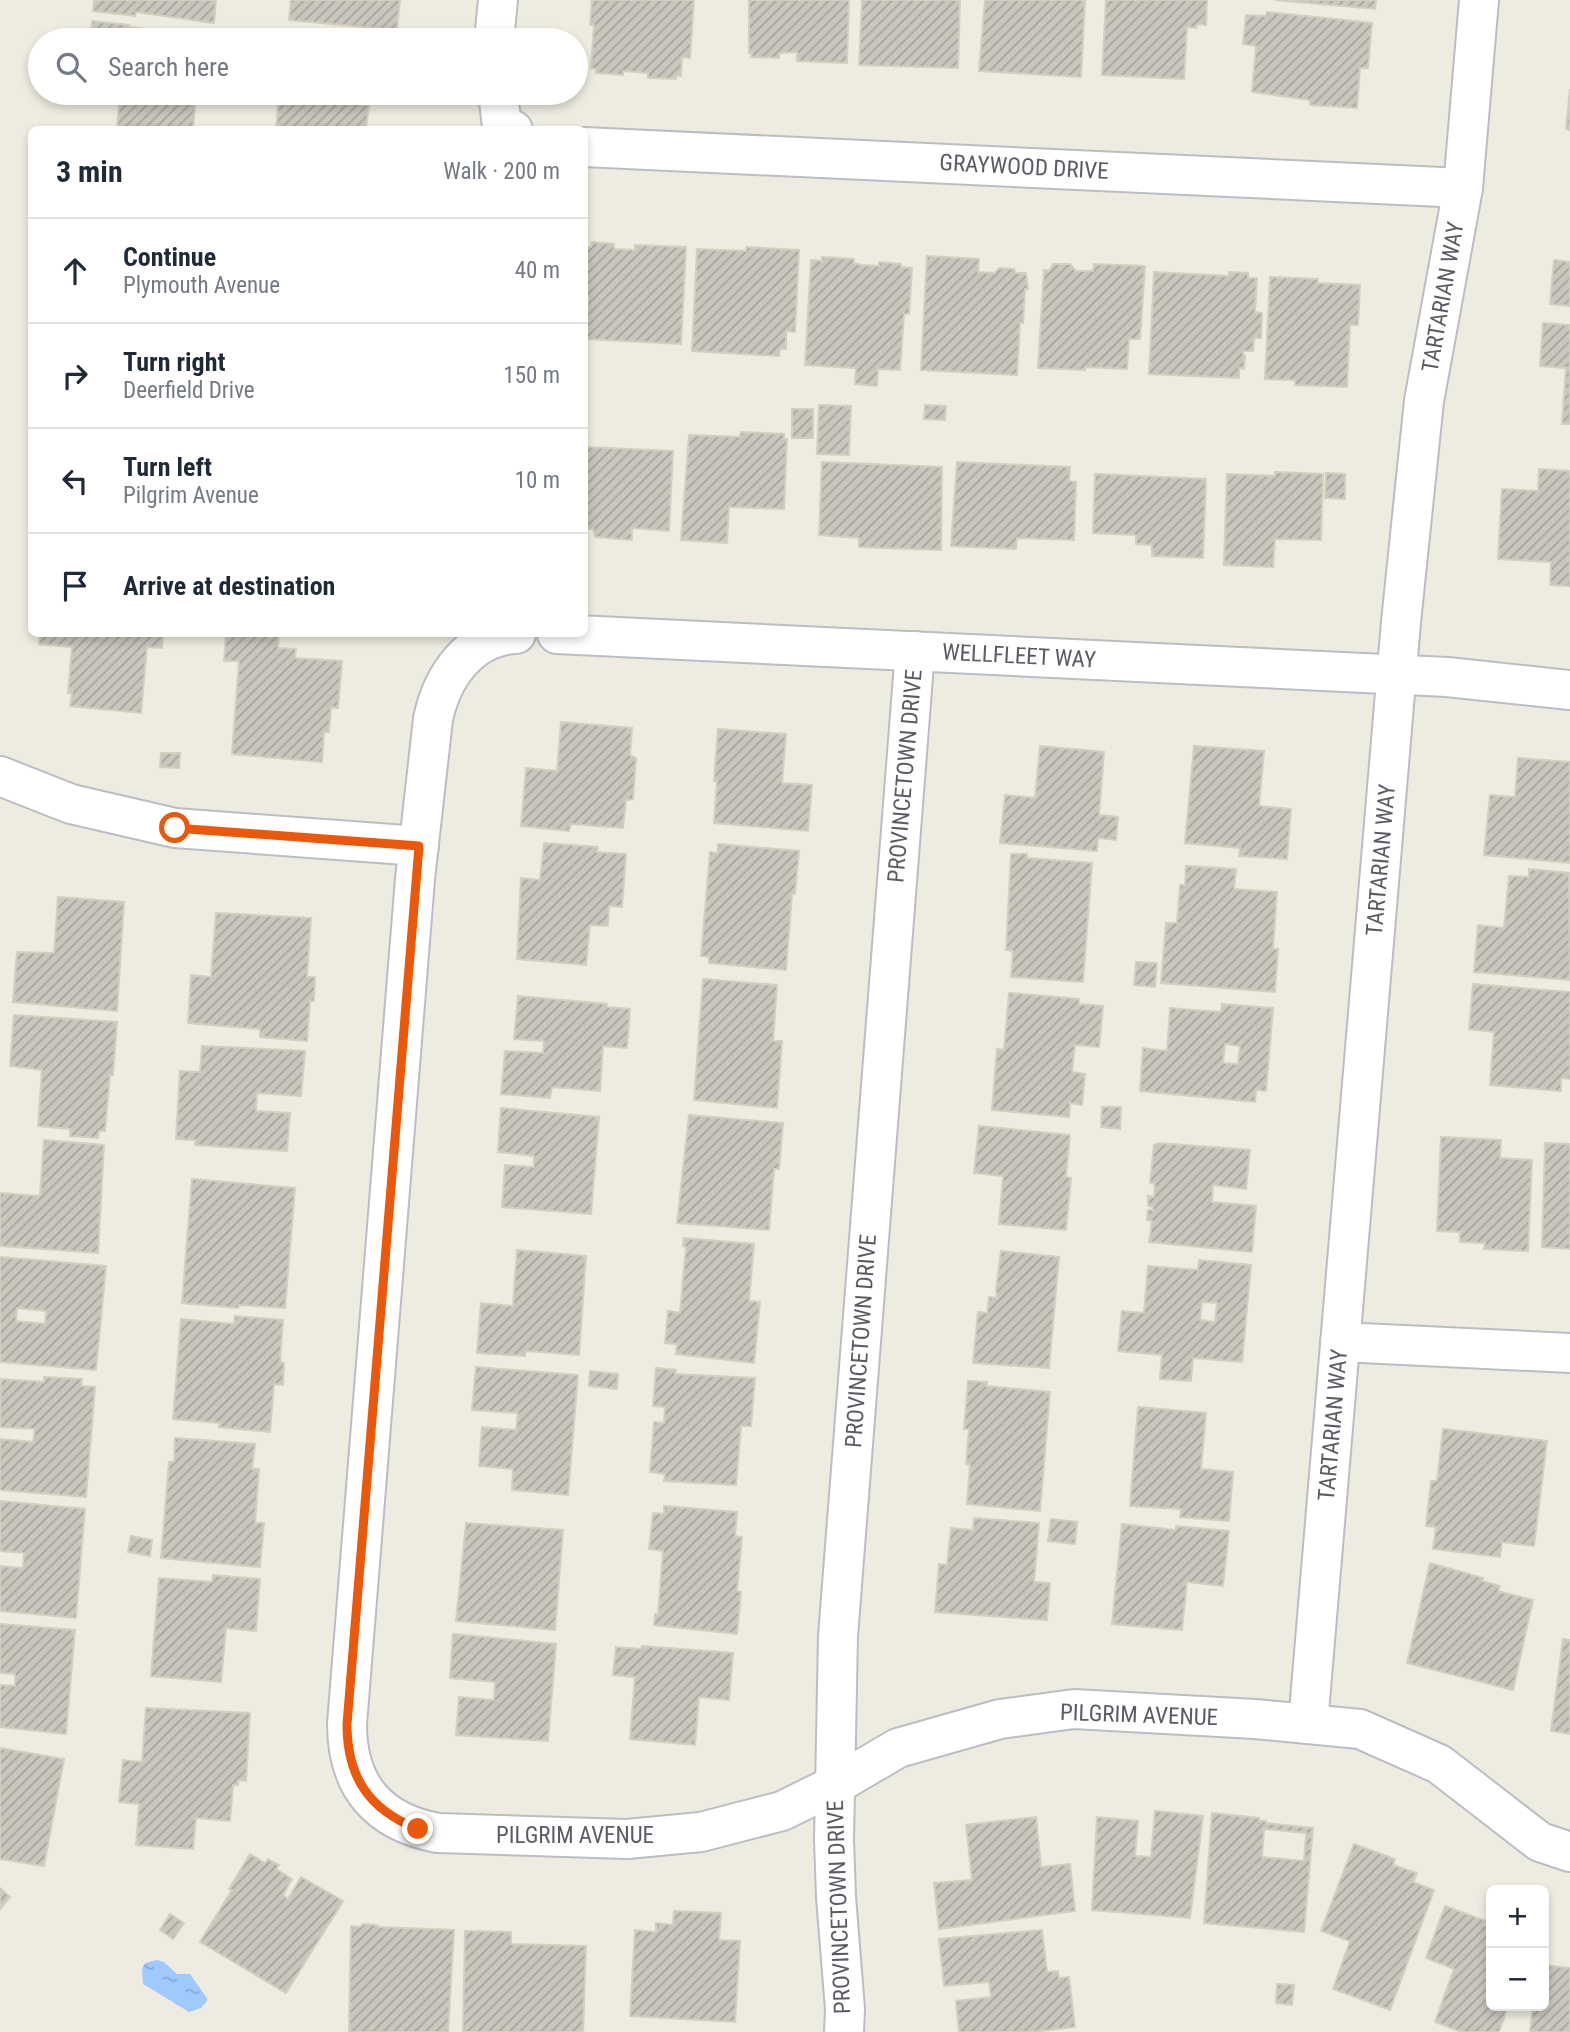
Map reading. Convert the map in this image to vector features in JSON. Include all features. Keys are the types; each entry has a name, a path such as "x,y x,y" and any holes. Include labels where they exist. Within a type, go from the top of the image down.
{"street":[{"path":"495,28 498,0"},
{"name":"TARTARIAN WAY","path":"1308,1724 1424,401 1463,188 1479,0"},
{"path":"499,105 502,126"},
{"name":"GRAYWOOD DRIVE","path":"588,147 1463,188"},
{"name":"WELLFLEET WAY","path":"588,635 1447,677 1570,690"},
{"name":"PILGRIM AVENUE","path":"505,637 486,642 466,655 449,673 438,695 433,719 419,846 347,1724 351,1763 358,1781 370,1797 400,1822 438,1833 627,1839 701,1832 772,1816 835,1786 898,1748 1000,1719 1074,1709 1360,1729 1439,1764 1539,1842 1570,1853"},
{"name":"PROVINCETOWN DRIVE","path":"844,2032 845,2009 836,1897 838,1636 915,651"},
{"path":"0,776 71,804 175,828 419,846"},
{"path":"1340,1342 1570,1353"}],"water":[{"path":"157,1960 164,1962 177,1974 190,1974 207,1998 201,2008 189,2012 143,1984 142,1969 145,1963"}],"building":[{"path":"94,0 216,0 214,23 136,12 135,16 93,11"},
{"path":"291,0 400,0 397,28 289,20"},
{"path":"592,0 694,0 690,58 682,57 681,76 676,75 676,79 648,78 648,73 623,71 623,75 596,73 596,69 591,68 594,25 590,25"},
{"path":"749,0 849,0 847,63 797,61 797,52 779,53 779,58 751,57"},
{"path":"862,0 960,0 958,68 859,65"},
{"path":"985,0 1085,0 1081,77 979,71"},
{"path":"1106,0 1207,0 1206,25 1187,27 1184,79 1102,75"},
{"path":"1275,0 1376,0 1375,9"},
{"path":"1267,12 1372,23 1368,68 1360,68 1357,108 1310,105 1310,100 1252,92 1256,46 1243,44 1246,15 1266,16"},
{"path":"92,21 138,28 92,28"},
{"path":"1570,89 1570,130 1566,129"},
{"path":"119,105 195,105 193,126 117,126"},
{"path":"278,105 369,105 366,126 276,126"},
{"path":"592,242 614,244 614,249 635,250 635,245 686,247 681,344 588,339 588,247 591,247"},
{"path":"746,247 799,250 795,332 786,331 786,349 780,349 779,356 692,351 697,249 746,251"},
{"path":"927,256 979,259 978,272 995,273 999,268 1026,273 1028,289 1025,289 1023,323 1020,323 1017,375 921,370"},
{"path":"822,257 854,259 854,263 861,265 879,266 879,262 912,268 909,314 904,314 900,370 878,369 877,386 855,384 856,368 805,365 811,260 822,261"},
{"path":"1554,260 1570,262 1570,306 1550,304"},
{"path":"1053,264 1070,264 1076,271 1093,271 1094,264 1145,266 1140,339 1129,339 1127,369 1038,368 1044,270 1049,271"},
{"path":"1154,272 1229,276 1229,272 1248,273 1248,278 1257,278 1255,312 1262,313 1261,338 1254,338 1253,351 1243,351 1244,369 1239,368 1239,378 1149,374"},
{"path":"1270,277 1318,279 1318,283 1360,285 1358,325 1350,325 1347,387 1295,385 1295,380 1265,379"},
{"path":"1543,323 1570,325 1570,424 1562,424 1566,368 1540,366"},
{"path":"819,405 851,406 849,455 817,454"},
{"path":"925,405 946,406 945,420 924,419"},
{"path":"792,409 813,409 813,438 792,438"},
{"path":"741,432 784,434 784,439 787,439 784,509 729,507 727,543 681,540 689,435 740,437"},
{"path":"588,447 673,451 669,531 632,528 632,540 595,537 593,529 588,529"},
{"path":"822,462 942,467 941,550 859,547 859,538 819,535"},
{"path":"957,462 1070,467 1069,481 1076,482 1074,540 1017,538 1016,549 951,546"},
{"path":"1539,469 1570,471 1570,586 1550,585 1551,562 1498,559 1502,489 1538,491"},
{"path":"1275,472 1323,474 1321,540 1275,539 1273,567 1224,565 1227,474 1275,476"},
{"path":"1326,473 1345,474 1345,499 1325,498"},
{"path":"1095,474 1206,479 1203,558 1152,556 1152,545 1136,544 1136,535 1093,533"},
{"path":"40,637 163,637 162,648 147,647 141,713 70,706 72,693 68,693 72,647 39,644"},
{"path":"226,637 279,637 278,648 296,649 295,658 342,661 338,708 331,707 329,732 324,732 322,762 232,754 239,661 224,661"},
{"path":"561,722 632,728 630,755 636,758 633,799 626,800 623,828 571,824 569,831 521,826 526,768 557,771"},
{"path":"718,729 786,734 782,783 812,785 808,831 714,823"},
{"path":"1040,746 1104,752 1099,815 1118,817 1116,840 1098,838 1097,851 1000,843 1005,795 1035,798"},
{"path":"1194,746 1264,751 1259,806 1291,809 1287,859 1239,856 1240,848 1185,843"},
{"path":"161,753 180,753 179,768 160,767"},
{"path":"1518,758 1570,762 1570,863 1484,855 1490,795 1515,797"},
{"path":"544,843 598,847 597,852 626,854 622,907 609,906 608,926 590,925 586,965 517,959 521,878 540,880"},
{"path":"718,844 799,851 795,894 792,894 786,970 709,963 709,957 701,956 710,852 718,853"},
{"path":"1011,854 1027,854 1027,858 1092,863 1083,982 1011,977 1013,951 1006,950"},
{"path":"1186,866 1236,869 1234,889 1277,892 1273,949 1278,949 1275,992 1161,983 1166,923 1177,923 1180,885 1185,885"},
{"path":"1529,869 1569,873 1570,980 1474,972 1478,925 1504,928 1509,876 1529,877"},
{"path":"58,897 124,902 117,1011 13,1002 17,952 54,953"},
{"path":"216,913 311,918 307,977 315,977 307,1041 260,1037 260,1029 188,1023 191,975 211,977"},
{"path":"1136,962 1157,963 1155,987 1134,985"},
{"path":"703,979 777,985 773,1041 782,1041 777,1108 694,1100"},
{"path":"1473,984 1570,992 1570,1079 1561,1078 1561,1091 1490,1085 1494,1032 1469,1029"},
{"path":"1009,993 1079,999 1079,1004 1103,1006 1099,1047 1075,1045 1072,1072 1085,1074 1082,1105 1070,1103 1069,1117 992,1110 997,1049 1004,1050"},
{"path":"518,996 607,1004 607,1007 630,1009 627,1048 603,1046 600,1091 552,1087 550,1098 501,1094 505,1051 543,1053 544,1041 514,1039"},
{"path":"1222,1004 1273,1008 1266,1091 1256,1090 1255,1102 1140,1091 1143,1048 1167,1051 1170,1008 1221,1012","holes":["1225,1044 1240,1046 1238,1064 1223,1063"]},
{"path":"14,1015 117,1022 105,1131 99,1131 98,1138 70,1136 70,1129 38,1126 42,1070 10,1066"},
{"path":"202,1046 305,1051 301,1096 257,1093 256,1111 290,1113 287,1151 195,1145 195,1140 176,1139 180,1071 200,1072"},
{"path":"1102,1107 1121,1107 1120,1129 1101,1127"},
{"path":"501,1108 599,1117 591,1214 502,1207 505,1165 534,1167 534,1156 498,1152"},
{"path":"689,1115 783,1123 779,1169 774,1169 769,1230 677,1223"},
{"path":"979,1126 1070,1135 1066,1177 1071,1178 1066,1230 999,1224 1003,1176 974,1173"},
{"path":"1441,1137 1501,1140 1500,1158 1532,1160 1528,1251 1484,1249 1485,1243 1460,1242 1460,1232 1437,1231"},
{"path":"44,1140 104,1145 98,1253 0,1246 0,1193 40,1196"},
{"path":"1159,1143 1250,1150 1246,1189 1213,1185 1212,1202 1256,1206 1252,1252 1149,1242 1152,1221 1147,1220 1148,1210 1153,1210 1153,1207 1148,1206 1148,1196 1154,1197 1155,1184 1150,1183 1154,1145"},
{"path":"1545,1143 1570,1144 1570,1249 1542,1247"},
{"path":"192,1179 295,1188 285,1308 239,1305 238,1308 182,1303"},
{"path":"684,1238 754,1244 749,1301 760,1302 754,1363 676,1354 677,1344 665,1343 668,1311 680,1313 686,1247 683,1246"},
{"path":"517,1250 586,1256 579,1355 526,1351 525,1356 477,1353 481,1303 513,1306"},
{"path":"1001,1251 1059,1257 1049,1368 973,1363 978,1312 987,1313 989,1297 997,1298"},
{"path":"0,1257 106,1266 96,1370 0,1362","holes":["17,1308 46,1311 45,1324 16,1321"]},
{"path":"1199,1260 1251,1265 1242,1362 1193,1358 1191,1381 1160,1379 1162,1355 1118,1351 1122,1311 1144,1313 1148,1266 1198,1270","holes":["1202,1302 1217,1303 1215,1322 1200,1320"]},
{"path":"235,1316 283,1320 280,1362 284,1363 283,1385 274,1384 270,1432 219,1427 220,1423 173,1419 181,1319 234,1324"},
{"path":"476,1367 578,1375 568,1495 512,1490 513,1469 479,1466 482,1427 516,1430 518,1413 472,1410"},
{"path":"656,1368 676,1370 675,1374 755,1378 751,1426 741,1426 736,1485 664,1481 665,1474 650,1472 654,1422 664,1423 665,1407 653,1406"},
{"path":"590,1371 618,1374 617,1389 589,1386"},
{"path":"44,1377 82,1379 81,1386 95,1387 86,1497 0,1490 0,1439 33,1442 35,1429 0,1427 1,1379 44,1382"},
{"path":"968,1381 987,1382 986,1386 1050,1392 1040,1511 967,1504 969,1429 964,1429"},
{"path":"1138,1407 1206,1413 1201,1469 1233,1472 1229,1521 1180,1517 1181,1509 1130,1506"},
{"path":"1443,1429 1547,1441 1534,1546 1502,1542 1500,1557 1433,1549 1436,1527 1426,1526 1431,1481 1437,1481"},
{"path":"175,1438 255,1444 252,1469 259,1469 255,1523 264,1523 260,1567 161,1558 169,1462 174,1462"},
{"path":"0,1501 85,1509 76,1618 0,1611 0,1566 23,1568 24,1553 0,1551"},
{"path":"664,1506 737,1512 735,1536 742,1537 737,1591 741,1592 737,1634 654,1625 655,1614 658,1615 663,1551 649,1549 653,1513 664,1514"},
{"path":"974,1518 1039,1523 1034,1582 1050,1583 1047,1620 935,1612 939,1564 947,1565 951,1528 973,1530"},
{"path":"1051,1519 1077,1522 1075,1544 1048,1541"},
{"path":"466,1523 563,1530 555,1630 456,1621"},
{"path":"1122,1524 1176,1530 1176,1526 1229,1531 1223,1586 1187,1582 1182,1630 1112,1624"},
{"path":"131,1536 152,1540 150,1556 128,1552"},
{"path":"1430,1563 1483,1578 1482,1581 1500,1586 1498,1591 1533,1600 1513,1690 1407,1663"},
{"path":"213,1575 260,1579 256,1631 226,1628 221,1682 151,1676 159,1578 212,1582"},
{"path":"0,1624 75,1630 66,1734 0,1727 0,1685 15,1686 15,1674 0,1673"},
{"path":"453,1634 556,1644 548,1741 456,1735 459,1697 494,1700 495,1682 450,1678"},
{"path":"1563,1639 1570,1640 1570,1734 1551,1731"},
{"path":"642,1646 733,1653 729,1700 699,1697 695,1745 630,1739 635,1677 613,1675 616,1647 641,1649"},
{"path":"146,1708 250,1713 246,1781 238,1780 238,1785 233,1785 230,1821 196,1818 193,1849 136,1845 139,1804 119,1802 123,1760 142,1762"},
{"path":"0,1748 64,1759 44,1866 0,1859"},
{"path":"1155,1811 1203,1816 1190,1918 1092,1910 1097,1817 1138,1821 1135,1856 1151,1857"},
{"path":"1212,1813 1313,1828 1304,1932 1204,1923","holes":["1264,1829 1306,1833 1304,1861 1262,1857"]},
{"path":"1036,1817 1041,1867 1070,1864 1075,1911 939,1929 934,1883 972,1880 966,1825"},
{"path":"1354,1844 1395,1859 1393,1865 1417,1873 1413,1882 1434,1890 1390,2010 1333,1989 1350,1941 1321,1931"},
{"path":"250,1854 265,1863 268,1859 279,1865 276,1869 292,1879 283,1895 288,1899 301,1877 343,1901 286,1993 200,1942 232,1890 229,1889"},
{"path":"0,1888 10,1897 0,1909"},
{"path":"1445,1906 1486,1921 1486,2011 1506,2011 1499,2032 1461,2032 1435,2022 1454,1969 1426,1958"},
{"path":"674,1911 721,1913 719,1940 740,1941 735,2022 630,2016 635,1930 656,1932 656,1923 673,1925"},
{"path":"170,1914 184,1923 173,1939 160,1930"},
{"path":"363,1924 454,1930 448,2032 349,2032 351,1926 360,1927"},
{"path":"1042,1930 1047,1972 1058,1971 1059,1978 1069,1977 1075,2027 1031,2032 959,2032 956,2001 991,1997 989,1982 944,1986 939,1939"},
{"path":"465,1931 511,1932 511,1944 586,1946 583,2032 463,2032"},
{"path":"1549,1966 1570,1968 1570,2032 1530,2032 1532,2011 1549,2011"},
{"path":"1277,1984 1294,1985 1292,2005 1276,2003"}],"route":[{"path":"175,828 419,846 347,1724 347,1744 358,1781 384,1811 400,1822 418,1829"}]}
